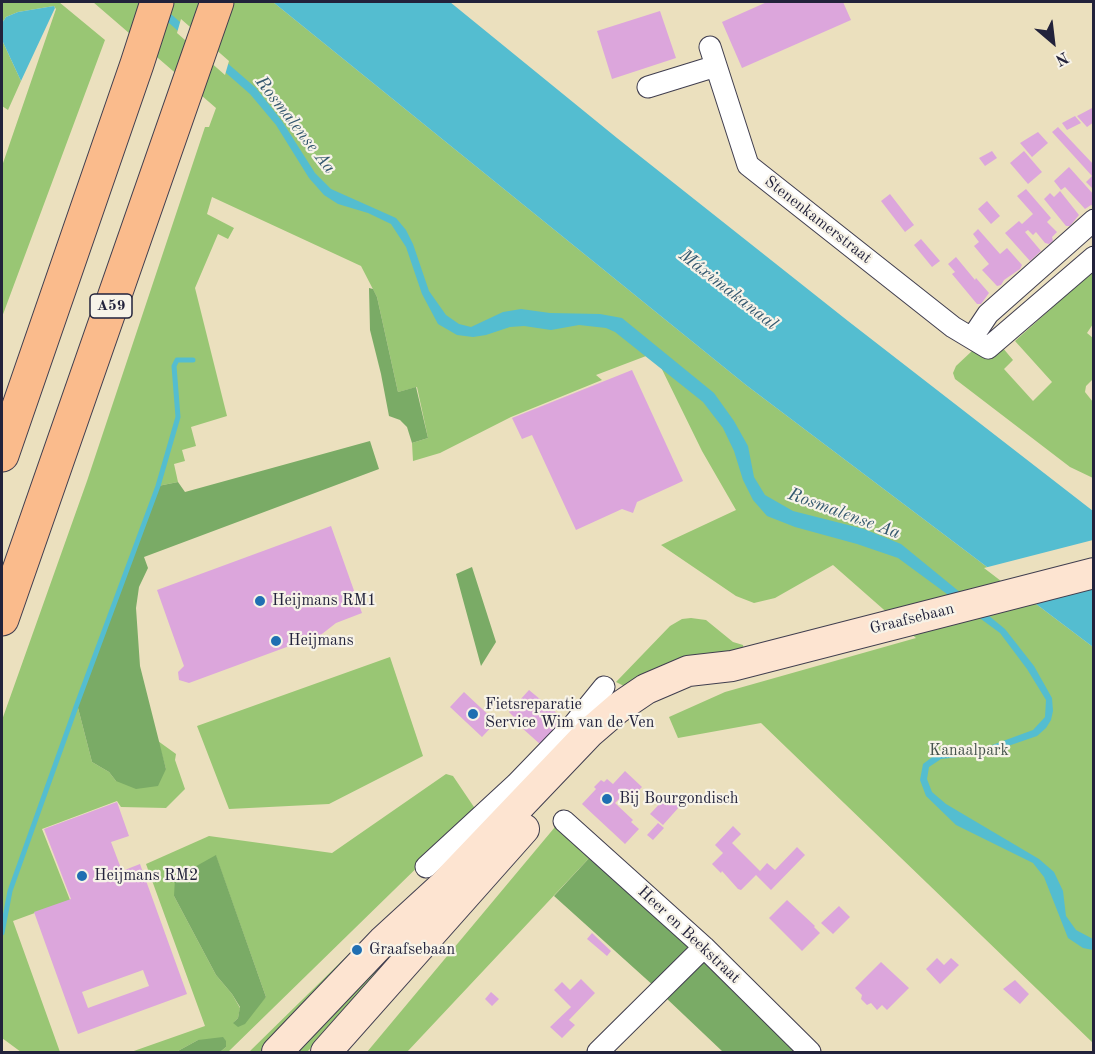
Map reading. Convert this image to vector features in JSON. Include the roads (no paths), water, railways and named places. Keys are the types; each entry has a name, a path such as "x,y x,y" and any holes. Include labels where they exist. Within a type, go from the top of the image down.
{"highway":[{"path":"2,455 138,64 157,2"},
{"name":"A59","path":"2,620 217,2"}],"main road":[{"name":"Graafsebaan","path":"277,1053 383,941 443,886 607,716 646,689 688,671 732,666 1094,573"},
{"name":"Graafsebaan","path":"326,1053 554,796 603,745 629,723 656,705 732,666"}],"street":[{"name":"Stenenkamerstraat","path":"648,87 713,56 748,165 954,327 972,338"},
{"path":"1094,220 988,314 972,338 988,348 1094,257"},
{"path":"426,867 516,784 574,724 604,687"},
{"name":"Heer en Beekstraat","path":"564,821 704,947 810,1053"},
{"path":"598,1053 704,947"}],"water":[{"path":"145,2 157,2 256,88 282,121 315,173 331,189 396,218 406,230 413,244 429,291 446,315 459,324 471,327 503,312 521,309 550,313 600,314 622,318 714,393 748,446 754,477 765,495 793,511 864,529 901,544 1005,629 1034,666 1052,698 1051,720 1037,736 985,754 941,759 929,767 927,779 932,792 946,804 1039,859 1054,872 1063,891 1066,916 1076,930 1093,939 1093,950 1083,948 1068,938 1044,877 1033,863 956,825 926,796 920,780 923,764 939,752 984,748 1033,730 1045,717 1046,700 1027,669 1000,633 898,558 795,527 767,516 753,500 743,480 734,451 723,428 703,402 615,332 606,328 579,325 551,330 524,326 510,327 473,337 457,335 438,324 422,294 406,247 391,224 368,213 338,204 324,195 309,178 276,125 250,94"},
{"name":"Máximakanaal","path":"273,2 450,2 848,321 1093,511 1093,647 746,385"},
{"path":"54,6 21,81 2,40 2,23 6,17 18,12"}],"waterway":[{"path":"2,933 10,891 158,486 178,417 174,366 177,360 193,360"}],"place":[{"name":"Heijmans RM1","path":"260,601"},
{"name":"Heijmans","path":"276,641"},
{"name":"Fietsreparatie Service Wim van de Ven","path":"473,714"},
{"name":"Bij Bourgondisch","path":"607,799"},
{"name":"Heijmans RM2","path":"82,876"},
{"name":"Graafsebaan","path":"357,950"}],"water label":[{"name":"Rosmalense Aa","path":"295,125"},
{"name":"Rosmalense Aa","path":"844,514"}],"park label":[{"name":"Kanaalpark","path":"969,751"}]}
